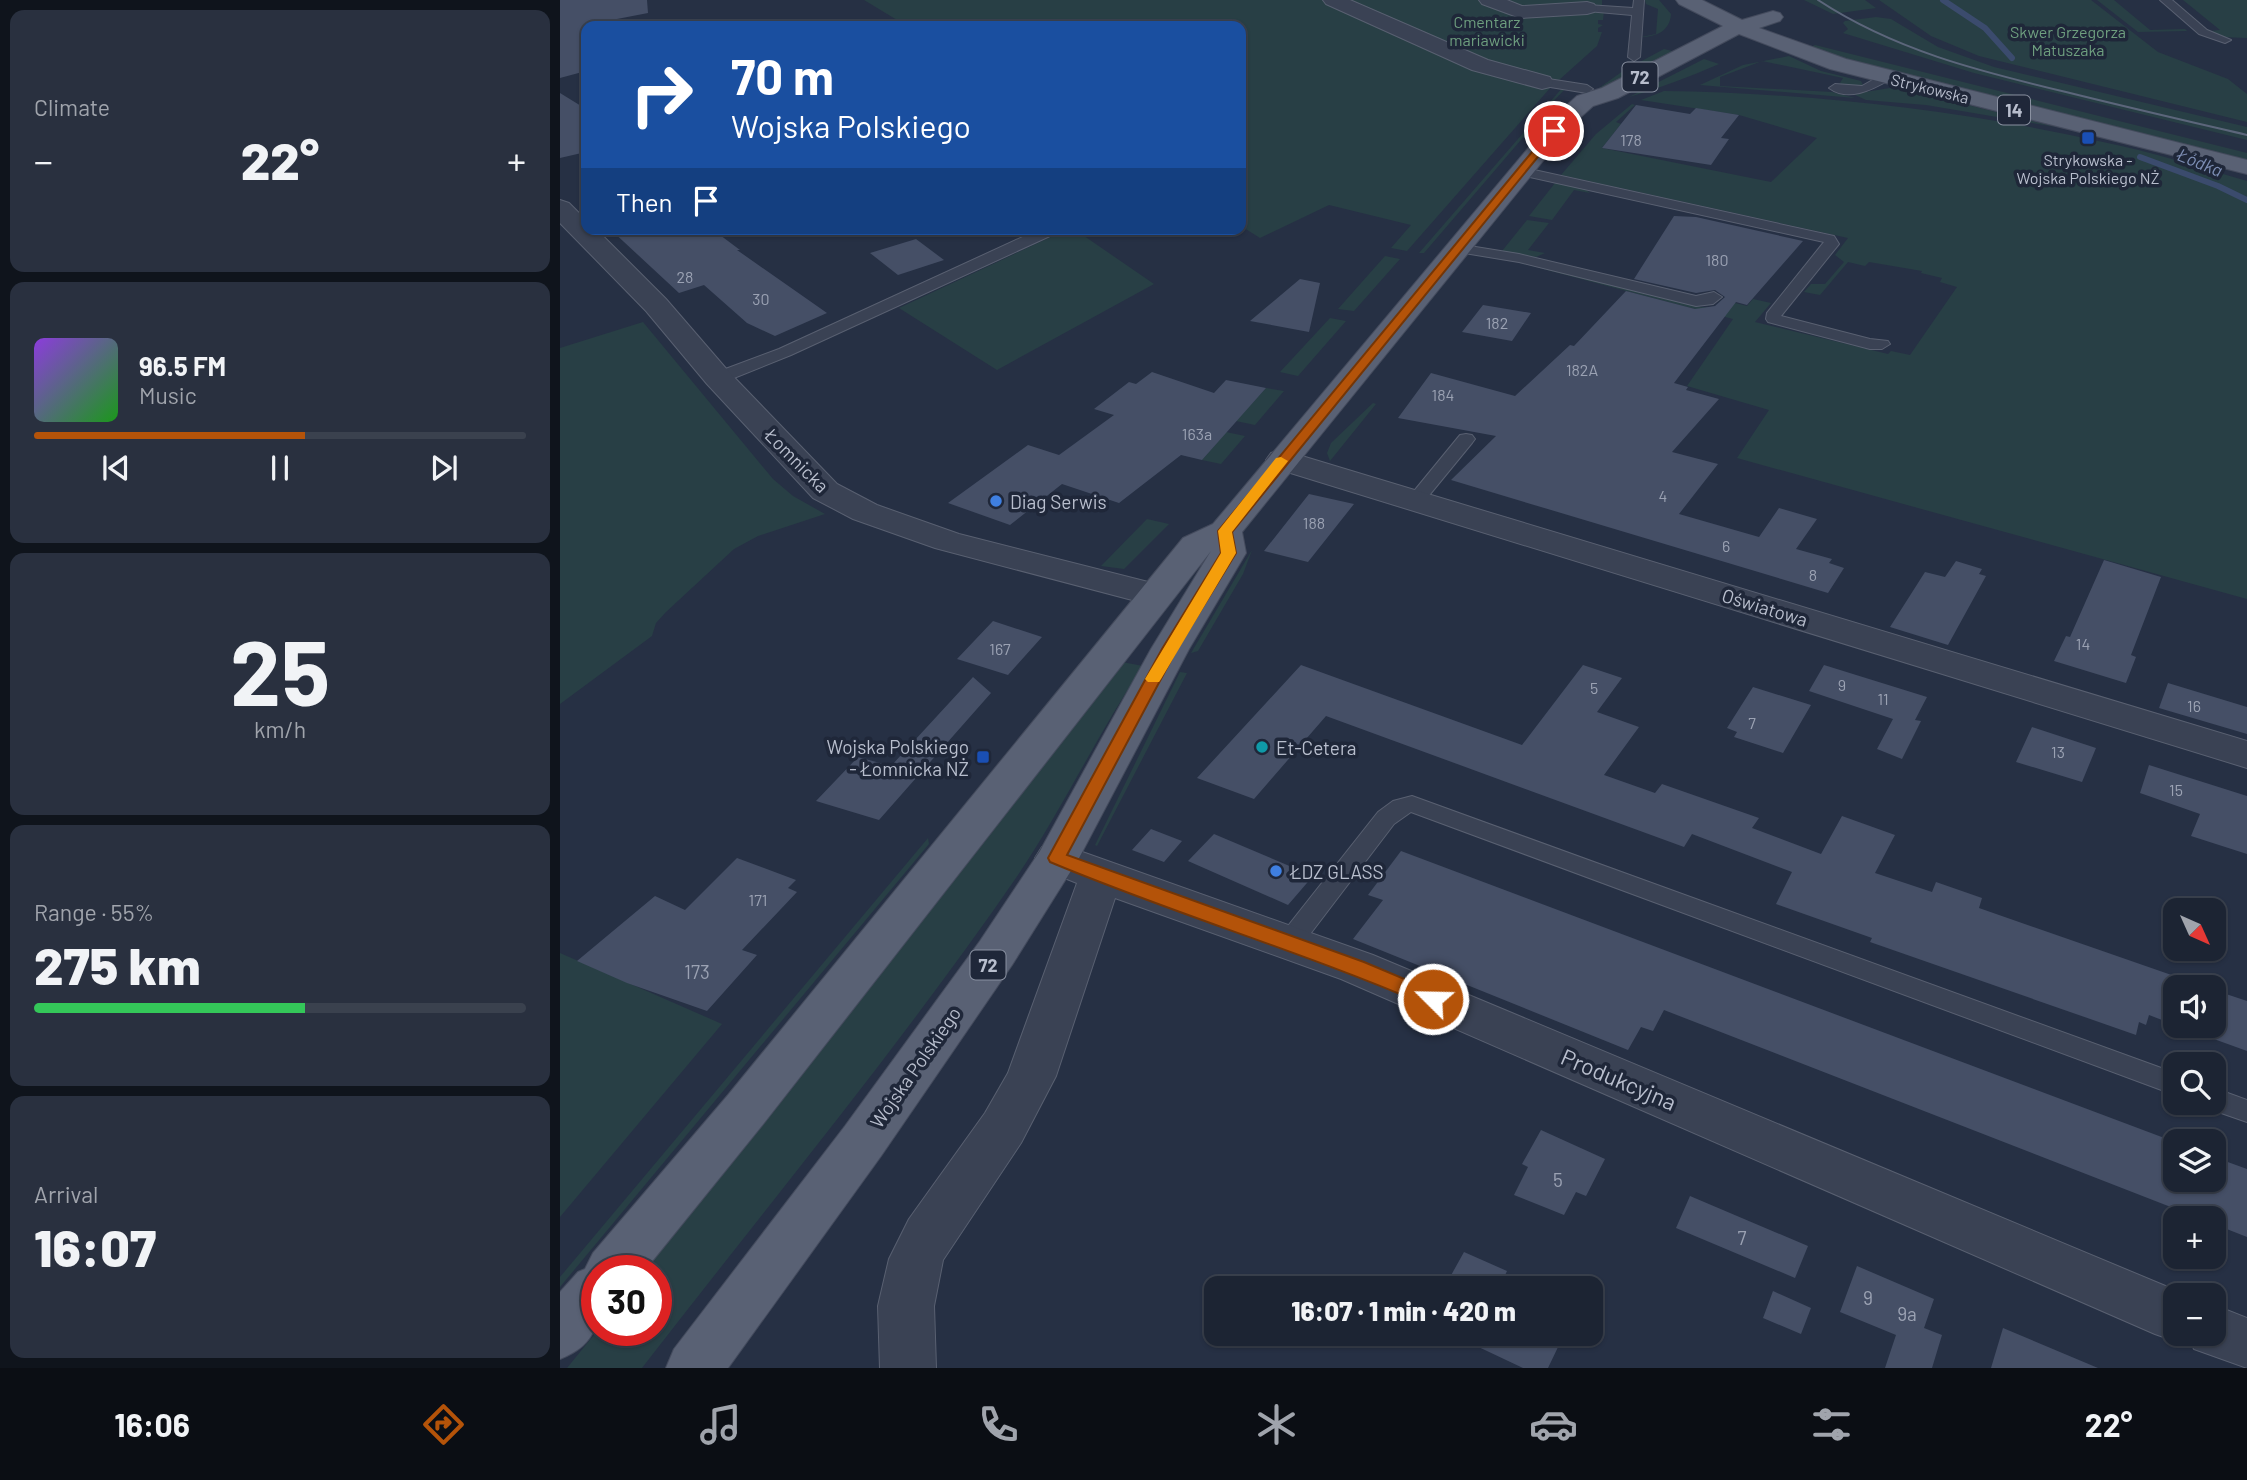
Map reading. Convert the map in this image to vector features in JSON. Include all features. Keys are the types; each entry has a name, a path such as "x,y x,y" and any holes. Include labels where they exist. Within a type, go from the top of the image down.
{"main road":[{"path":"1681,24 1689,2"},
{"name":"14","path":"1689,2 1738,27"},
{"path":"1694,50 1738,27 1781,20 1749,6"},
{"name":"Strykowska","path":"1738,27 1783,46 1993,85 2247,147"},
{"name":"72","path":"624,1255 754,1098 1195,545 1225,531 1586,95 1634,57 1686,33 1738,27"},
{"name":"72","path":"1586,95 1610,93 1694,50 1783,46"},
{"name":"Strykowska","path":"1883,65 2247,167"},
{"name":"Wojska Polskiego","path":"694,1368 863,1141 981,975 1057,858 1170,649 1229,553 1225,531"},
{"path":"560,1333 581,1308"}],"street":[{"path":"1333,0 1480,65 1542,82"},
{"path":"1489,0 1520,12 1587,8"},
{"name":"Łomnicka","path":"560,208 581,229"},
{"name":"Łomnicka","path":"587,235 656,305 718,378 811,479 843,502 894,524 947,541 1154,595"},
{"name":"Oświatowa","path":"1282,460 2247,755"},
{"name":"Produkcyjna","path":"1057,858 1357,967 2163,1311"},
{"path":"908,1368 905,1306 916,1259 928,1236 1003,1128 1031,1076 1101,876"},
{"path":"2226,1336 2247,1345"}],"lane":[{"path":"2165,0 2203,32 2225,40"},
{"path":"1587,8 1638,6 1634,57"},
{"path":"1835,88 1864,90 1883,65"},
{"path":"1542,82 1586,95"},
{"path":"1521,171 1829,239 1832,244 1773,316 1774,319 1870,344 1882,344"},
{"path":"718,378 797,346 1041,235"},
{"path":"1457,248 1519,258 1696,300 1708,301 1714,297"},
{"path":"1416,500 1466,439"},
{"path":"1289,943 1387,817 1401,807 1412,804 2163,1080"},
{"path":"2226,1103 2247,1111"}],"green space":[{"name":"Cmentarz mariawicki","path":"864,0 1602,0 1602,5 1591,5 1604,11 1603,20 1598,20 1598,24 1603,25 1598,28 1598,32 1602,32 1597,46 1559,80 1546,78 1540,85 1551,87 1407,251 1391,248 1411,225 1329,205 1260,238 1246,229 1246,21 899,21"},
{"path":"1645,0 1659,0 1671,14 1665,29 1661,32 1652,36 1641,37 1656,34 1658,9 1646,4"},
{"path":"1804,0 1865,0 1876,8 1833,14"},
{"name":"Skwer Grzegorza Matuszaka","path":"1879,0 2091,0 2158,52 2228,79 2247,94 2247,122 1979,56 1931,36"},
{"path":"2097,0 2114,0 2150,30 2187,31 2138,32"},
{"path":"2183,0 2247,0 2247,38 2223,37 2210,31 2220,30"},
{"path":"1876,17 1891,19 1938,47 1994,67 2247,127 2247,140 1974,73 1843,33 1848,29 1843,23 1845,21"},
{"path":"1815,45 2247,153 2247,161 1867,66 1808,48"},
{"path":"1664,49 1676,52 1603,89 1599,88 1623,71"},
{"path":"1789,56 1821,71 1861,81 1863,85 1842,85 1840,83 1843,78 1763,61"},
{"path":"1704,59 1719,64 1629,97"},
{"path":"1760,62 1720,77 1720,86 1832,92 1855,98 1700,85 1743,65"},
{"path":"1563,87 1566,88 1530,126 1532,127 1424,253 1419,253"},
{"path":"1896,87 2056,127 1926,105 1866,100 1853,94"},
{"path":"1664,91 1774,95 1940,112 2121,146 2247,181 2247,599 1737,458 1769,410 1687,386 1733,319 1516,262 1701,307 1715,307 1727,301 1747,306 1753,299 1771,303 1755,322 1888,354 1891,351 1910,355 1957,287 1940,282 1942,278 1921,273 1922,271 1869,262 1865,266 1848,262 1820,295 1804,292 1811,284 1825,284 1844,262 1835,255 1848,238 1561,175 1596,134 1632,104 1635,105 1616,122 1621,124 1602,148 1771,182 1817,138 1739,115 1641,100"},
{"path":"1555,183 1584,188 1590,193 1574,190 1552,220 1529,216"},
{"path":"1527,220 1549,223 1528,250 1545,253 1536,257 1502,251"},
{"path":"1055,235 1083,235 1154,284 997,370 899,308"},
{"path":"1385,256 1400,259 1354,311 1338,309"},
{"path":"1330,318 1346,321 1298,376 1280,372"},
{"path":"643,322 773,479 793,496 825,514 758,536 734,549 666,612 656,623 652,636 560,704 560,348"},
{"path":"1266,388 1284,391 1255,425 1236,421"},
{"path":"1373,403 1376,404 1330,461 1327,453 1331,443"},
{"path":"1226,432 1245,436 1221,464 1202,460"},
{"path":"1147,519 1169,524 1124,569 1101,566"},
{"path":"1252,550 1243,574 1198,651 1191,653"},
{"path":"1122,662 1143,666 1018,875 881,1063 672,1330 672,1255 657,1255 796,1082"},
{"path":"1180,672 1187,673 1097,846 1095,845"},
{"path":"928,838 929,844 587,1255 581,1255 581,1262 560,1287 560,1277"},
{"path":"560,953 722,1024 560,1217"},
{"path":"585,1346 659,1346 642,1368 567,1368"}],"building":[{"path":"560,0 647,0 648,13 607,21 581,21 581,72 560,78"},
{"path":"560,93 581,106 581,153 560,158"},
{"path":"1636,105 1690,114 1696,108 1739,115 1721,138 1729,139 1711,165 1602,148"},
{"path":"1674,216 1696,217 1803,241 1747,305 1736,302 1674,383 1688,387 1686,390 1719,399 1672,452 1718,464 1679,514 1759,537 1779,508 1817,519 1796,549 1832,559 1829,563 1844,568 1828,593 1451,480 1496,436 1398,418 1431,373 1515,396 1570,345 1574,346 1626,291 1695,309 1715,306 1725,297 1715,290 1696,293 1634,279"},
{"path":"616,235 720,235 740,250 737,250 827,313 775,336 747,323 704,285 679,293"},
{"path":"916,239 944,260 898,275 870,253"},
{"path":"1300,279 1320,283 1309,332 1250,321"},
{"path":"1483,305 1531,313 1512,341 1462,332"},
{"path":"1152,372 1214,393 1226,380 1266,388 1202,460 1181,455 1119,503 1062,484 1010,525 948,503 1028,445 1059,455 1114,415 1094,409 1129,382 1136,384"},
{"path":"1309,494 1354,504 1308,562 1264,551"},
{"path":"2104,560 2161,577 2131,655 2136,657 2126,683 2054,661 2066,636 2070,637"},
{"path":"1956,561 1982,569 1979,574 1986,576 1948,645 1890,627 1925,572 1945,577"},
{"path":"993,621 1042,637 1008,675 957,659"},
{"path":"1301,665 1522,745 1583,665 1622,678 1597,712 1639,727 1604,775 1655,793 1662,784 1759,818 1752,828 1821,854 1842,816 1895,835 1875,873 1932,892 1936,882 1982,898 1979,908 2172,975 2163,975 2163,1020 2149,1015 2146,1025 2139,1022 2136,1035 1870,942 1872,938 1776,904 1792,872 1692,834 1684,847 1326,716 1254,799 1197,778"},
{"path":"1824,665 1927,697 1915,720 1921,721 1902,759 1877,749 1893,719 1809,691"},
{"path":"973,677 991,693 879,820 816,801 858,757 891,766"},
{"path":"2168,683 2247,707 2247,734 2159,708"},
{"path":"1753,687 1811,705 1783,753 1734,737 1737,732 1727,728"},
{"path":"2032,727 2096,748 2082,782 2016,762"},
{"path":"2149,765 2247,796 2247,854 2191,836 2200,814 2140,793"},
{"path":"1151,829 1182,841 1164,862 1132,850"},
{"path":"1214,834 1313,876 1288,905 1188,861"},
{"path":"1401,851 2163,1137 2163,1192 2226,1192 2226,1161 2247,1169 2247,1237 2226,1229 2226,1206 2168,1206 1664,1010 1653,1031 1641,1027 1628,1050 1353,939 1383,900 1368,895"},
{"path":"737,858 796,880 788,888 797,892 742,950 757,955 707,1011 627,983 577,961 655,896 685,910"},
{"path":"2226,994 2247,1001 2247,1051 2211,1038 2226,1038"},
{"path":"1541,1130 1605,1159 1586,1196 1576,1192 1564,1215 1514,1195 1528,1167 1522,1164"},
{"path":"1690,1196 1808,1246 1795,1278 1676,1228"},
{"path":"1464,1252 1507,1271 1505,1276 1451,1276"},
{"path":"1857,1266 1934,1299 1924,1328 1942,1335 1932,1368 1885,1368 1896,1335 1840,1312"},
{"path":"1773,1291 1811,1308 1801,1334 1763,1318"},
{"path":"2003,1328 2098,1368 1991,1368"},
{"path":"1476,1346 1559,1346 1548,1368 1523,1368"}],"waterway":[{"name":"Łódka","path":"1943,0 1985,28 2012,58"},
{"name":"Łódka","path":"2140,157 2218,186 2247,200"}],"tram line":[{"path":"1818,0 1876,33 1969,67 2247,135"}],"slow traffic":[{"path":"1153,679 1199,598 1229,553 1225,531 1281,461"}],"place":[{"name":"Strykowska - Wojska Polskiego NŻ","path":"2088,138"},
{"name":"Diag Serwis","path":"996,501"},
{"name":"Et-Cetera","path":"1262,747"},
{"name":"Wojska Polskiego - Łomnicka NŻ","path":"983,757"},
{"name":"ŁDZ GLASS","path":"1276,871"}],"route":[{"path":"1433,999 1357,967 1057,858 1170,649 1229,553 1225,531 1554,131"}]}
